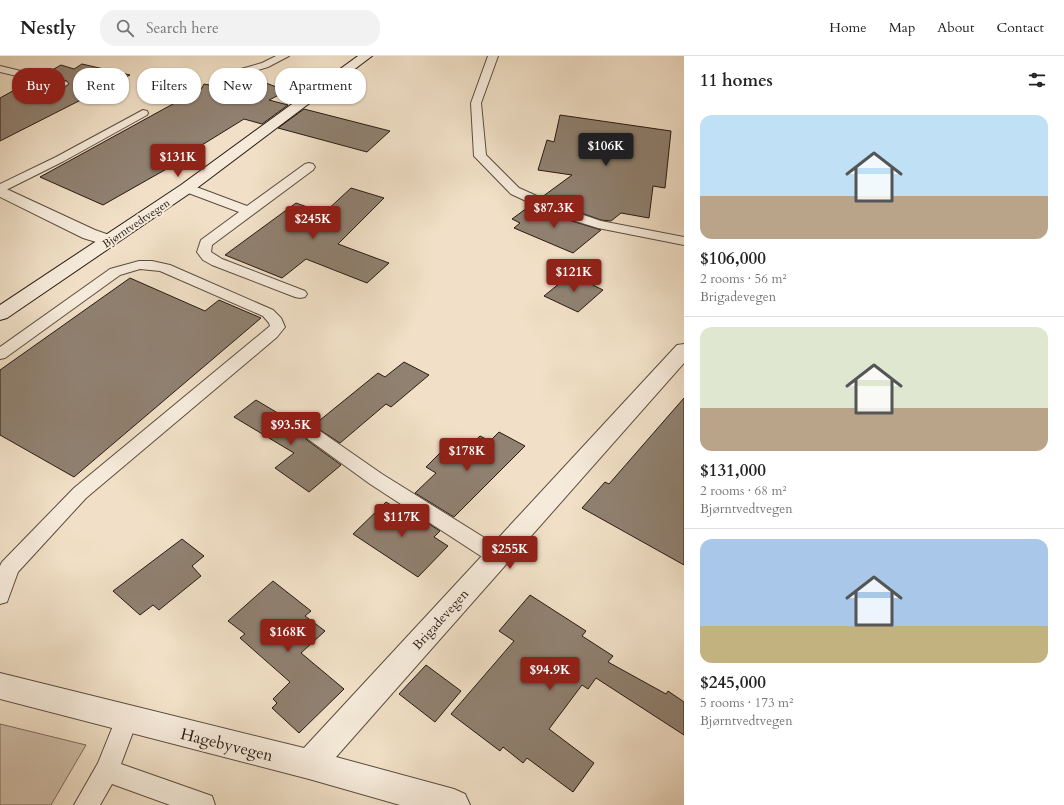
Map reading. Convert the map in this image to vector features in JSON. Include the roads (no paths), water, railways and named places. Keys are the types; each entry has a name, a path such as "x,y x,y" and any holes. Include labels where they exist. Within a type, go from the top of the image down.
{"street":[{"name":"Bjørntvedtvegen","path":"0,314 187,188 366,56"},
{"path":"0,190 89,234 109,242"},
{"name":"Brigadevegen","path":"309,764 684,350"},
{"name":"Hagebyvegen","path":"0,686 309,764 454,805"}],"lane":[{"path":"255,68 284,56"},
{"path":"493,56 476,103 480,156 515,191 561,212 598,224 684,241"},
{"path":"0,69 12,72"},
{"path":"0,190 143,113"},
{"path":"300,294 217,262 208,257 204,252 206,243 309,167"},
{"path":"187,188 248,211"},
{"path":"0,354 115,272 139,265 152,265 165,268 268,313 276,321 278,327 272,334 80,493 5,566 0,596"},
{"path":"314,436 376,479 497,556"},
{"path":"86,805 108,770 127,719"},
{"path":"108,770 204,805"}]}
